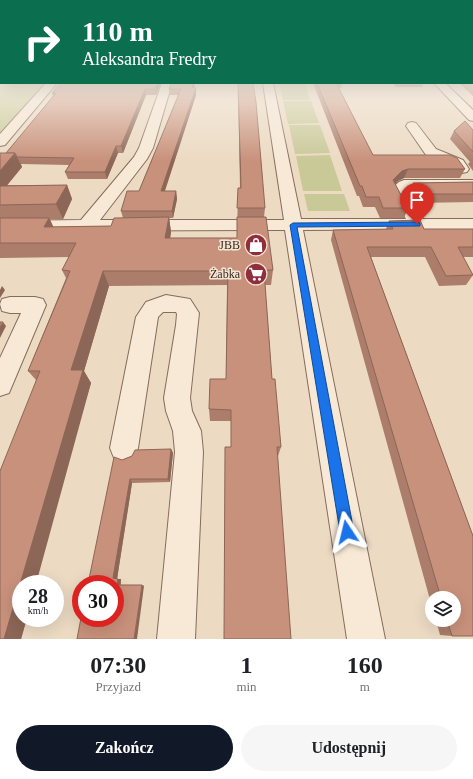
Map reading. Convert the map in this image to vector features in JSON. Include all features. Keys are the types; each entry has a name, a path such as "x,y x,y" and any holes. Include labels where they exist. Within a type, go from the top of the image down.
{"street":[{"path":"0,142 35,102"},
{"path":"86,226 140,159 146,148 161,102"},
{"path":"271,102 366,639"},
{"path":"458,102 473,117"},
{"path":"412,126 431,152 458,163 473,184"},
{"path":"417,224 399,189 404,185 473,184"},
{"path":"0,226 473,224"},
{"path":"124,448 147,317 151,309 159,304 170,303 182,305 188,313 177,398 179,411 187,431 189,452 176,639"},
{"path":"0,385 35,305 10,305"}],"green space":[{"path":"0,102 32,102 0,137"},
{"path":"283,102 311,102 319,123 288,124"},
{"path":"289,125 320,125 330,153 295,154"},
{"path":"330,155 342,191 303,191 296,156"},
{"path":"304,194 344,194 350,211 308,211"}],"building":[{"path":"49,102 140,102 121,146 116,146 105,172 65,172 74,158 17,157 15,153 6,153"},
{"path":"176,102 191,102 161,191 176,191 172,211 121,211 127,191 139,191"},
{"path":"239,102 256,102 265,208 237,208 238,188 241,188"},
{"path":"325,102 346,102 373,155 450,155 457,158 465,169 408,169 402,171 393,180 408,208 383,208 379,197 366,197 362,186 360,186"},
{"path":"465,121 473,130 473,152 454,131"},
{"path":"0,153 15,153 0,171"},
{"path":"473,182 473,194 420,194 413,183"},
{"path":"67,185 56,204 0,205 0,186"},
{"path":"169,217 165,238 237,238 237,217 266,217 273,270 264,270 272,379 275,379 281,447 277,447 291,639 224,639 225,447 231,447 231,410 209,409 210,379 226,379 228,271 103,271 71,370 83,370 23,575 12,575 12,612 4,639 0,639 0,471 40,371 28,371 70,271 62,270 76,243 0,243 0,218 49,218 44,227 111,226 114,218"},
{"path":"420,220 424,229 473,229 473,247 458,247 473,275 446,276 431,247 367,247 473,536 473,636 452,636 449,627 461,627 461,591 439,591 333,230 393,229 389,221"},
{"path":"171,449 168,479 130,479 114,575 90,575 114,457 122,460 132,456 135,450"},
{"path":"124,585 142,585 134,639 77,639 79,627 124,627"}],"place":[{"name":"JBB","path":"256,245"},
{"name":"Żabka","path":"256,274"}],"route":[{"path":"347,532 293,225 417,224"}]}
